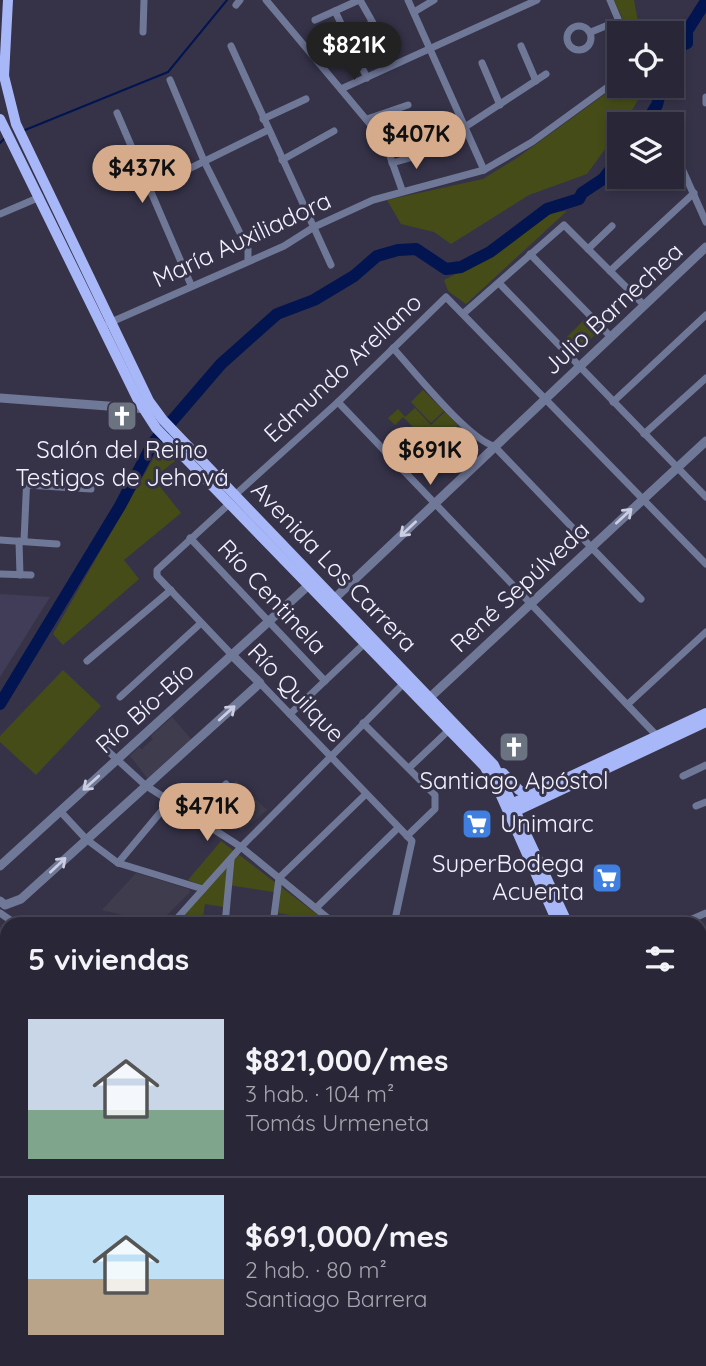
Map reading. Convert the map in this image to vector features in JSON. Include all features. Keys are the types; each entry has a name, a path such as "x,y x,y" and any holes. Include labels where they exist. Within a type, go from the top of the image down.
{"main road":[{"name":"Avenida Los Carrera","path":"8,0 3,92 107,324"},
{"name":"Avenida Los Carrera","path":"0,119 159,424 313,582 365,643 404,683 427,700 449,730 484,766 511,808 565,917"},
{"name":"Avenida Los Carrera","path":"313,582 335,598 427,700 485,755 501,777 555,917"},
{"path":"511,808 660,739 706,713"},
{"path":"511,808 530,795 706,722"},
{"path":"485,755 519,790 530,795"}],"street":[{"path":"142,32 144,0"},
{"path":"265,0 384,142 402,190"},
{"path":"314,20 359,0 373,23 348,35"},
{"path":"408,0 484,170"},
{"path":"414,12 434,0"},
{"path":"341,89 537,0"},
{"path":"610,0 618,21"},
{"path":"335,11 367,78"},
{"path":"591,32 607,25"},
{"path":"231,46 331,265"},
{"path":"521,46 536,81"},
{"path":"482,63 500,105"},
{"path":"466,127 546,74"},
{"path":"170,80 204,161 248,249 248,259"},
{"name":"María Auxiliadora","path":"107,324 248,259 256,259 284,246 314,227 402,190 484,170 533,142 607,88"},
{"path":"263,119 306,99"},
{"path":"367,119 408,105"},
{"path":"117,113 191,285"},
{"path":"150,188 268,130"},
{"path":"282,160 334,131"},
{"path":"393,163 432,152"},
{"path":"684,172 706,222"},
{"path":"610,271 694,193"},
{"path":"0,214 40,197"},
{"path":"644,305 564,225 464,313 706,564"},
{"path":"588,249 612,226"},
{"name":"Julio Barnechea","path":"335,598 706,247"},
{"path":"530,254 611,337"},
{"path":"499,283 706,497"},
{"name":"Edmundo Arellano","path":"157,576 161,564 338,402 446,297 464,313"},
{"path":"614,402 706,315"},
{"path":"393,348 470,431 484,444 494,446 641,599"},
{"path":"644,434 706,378"},
{"path":"0,398 149,409"},
{"path":"338,402 660,739"},
{"name":"René Sepúlveda","path":"427,700 706,441"},
{"path":"20,575 27,475"},
{"path":"26,485 91,489"},
{"name":"Río Centinela","path":"190,538 325,681"},
{"path":"0,540 57,544"},
{"path":"0,574 30,575"},
{"name":"Río Quilque","path":"157,576 407,836"},
{"name":"Río Bío-Bío","path":"0,866 313,582"},
{"path":"87,661 171,590"},
{"path":"120,697 201,623"},
{"path":"628,704 706,632"},
{"path":"290,714 365,643"},
{"path":"2,906 21,898 260,683"},
{"path":"178,917 240,847 404,683"},
{"path":"363,723 435,794 435,809 407,836 412,848 396,917"},
{"path":"410,768 449,730"},
{"path":"98,742 145,785 240,847 326,917"},
{"path":"682,776 706,765"},
{"path":"192,817 226,785"},
{"path":"274,917 279,878 366,794"},
{"path":"118,863 169,802"},
{"path":"696,806 706,802"},
{"path":"60,811 86,839 118,863 203,889"},
{"path":"319,911 398,828"},
{"path":"226,917 231,858"},
{"path":"319,911 320,917"}],"shaded area":[{"path":"0,594 50,597 0,677"},
{"path":"172,717 192,740 148,779 130,756 153,739 151,736"},
{"path":"236,780 267,810 242,831 210,809"},
{"path":"136,873 189,889 190,892 165,917 130,917 102,910"}],"green space":[{"path":"614,0 634,0 638,21 624,21"},
{"path":"607,93 607,98 639,98 631,112 607,112 607,146 587,174 529,195 451,244 434,232 401,224 387,200 483,179 517,158"},
{"path":"567,211 466,304 448,291 444,280 490,257 552,213"},
{"path":"587,317 600,330 576,353 564,340"},
{"path":"423,390 444,411 431,423 411,402"},
{"path":"415,408 431,425 445,412 458,425 439,444 426,430 413,442 409,439 417,431 403,417 395,425 388,418 398,409 405,417"},
{"path":"160,447 175,461 153,478 181,513 124,560 139,579 63,645 53,634"},
{"path":"63,670 101,706 36,775 0,742 0,736"},
{"path":"221,841 318,917 278,913 280,893 228,885 224,907 205,904 203,917 181,917 207,887 188,880"}],"waterway":[{"path":"25,130 168,72 227,0"},
{"path":"684,44 687,43 687,31 706,1"},
{"path":"653,112 659,98"},
{"path":"0,143 4,139"},
{"path":"0,704 120,506 153,443 221,364 277,314 314,300 354,276 377,256 398,250 416,249 446,269 461,267 490,252 547,209 579,199 582,193 607,174"}],"place":[{"name":"Salón del Reino Testigos de Jehová","path":"122,416"},
{"name":"Santiago Apóstol","path":"514,747"},
{"name":"Unimarc","path":"477,824"},
{"name":"SuperBodega Acuenta","path":"607,878"}]}
